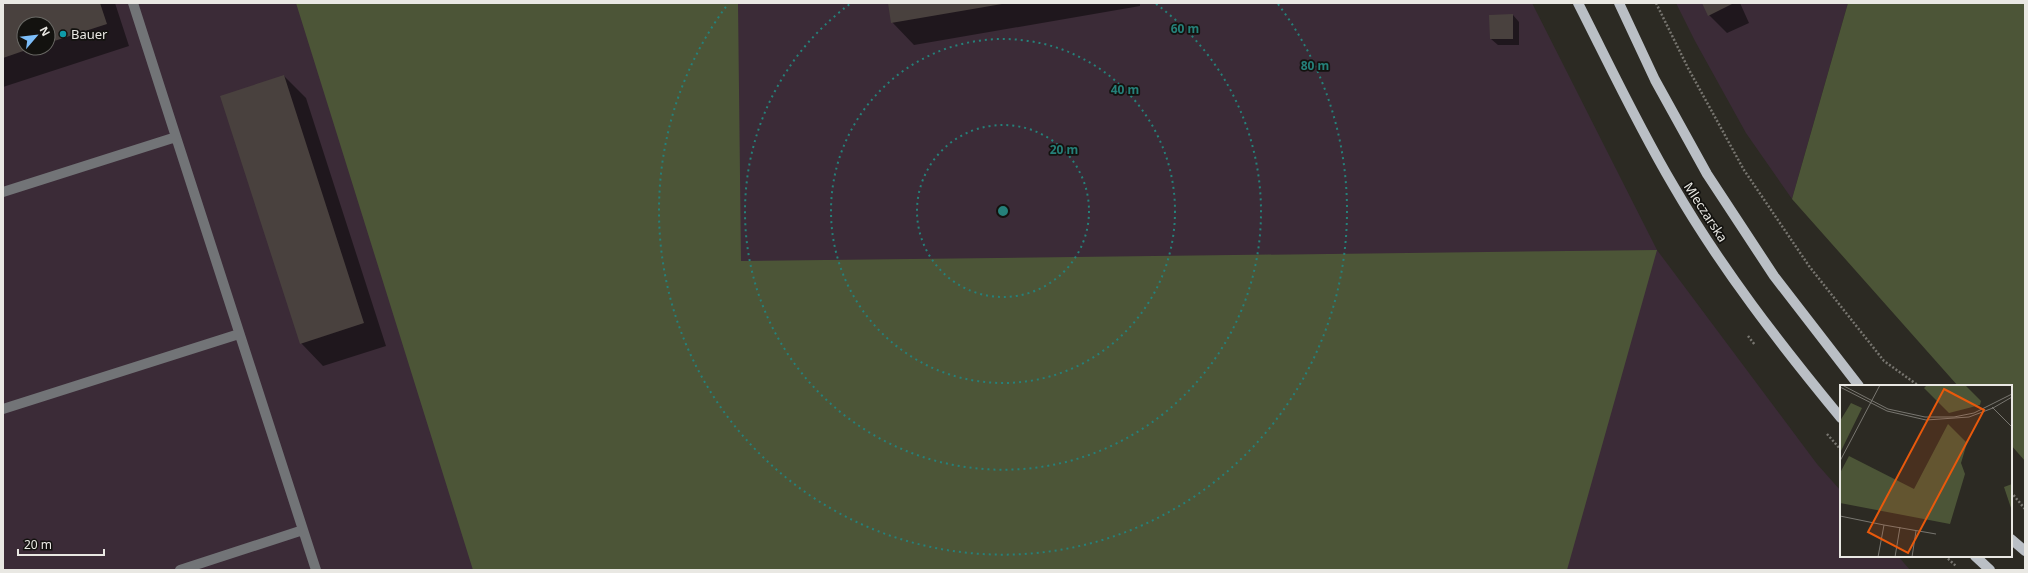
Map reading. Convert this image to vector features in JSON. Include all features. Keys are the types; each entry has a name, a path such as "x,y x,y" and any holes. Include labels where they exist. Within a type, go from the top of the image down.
{"main road":[{"name":"Mleczarska","path":"1578,3 1625,97 1673,186 1746,298 1840,417"},
{"name":"Mleczarska","path":"1619,3 1655,80 1707,174 1774,276 1858,385"},
{"path":"2012,540 2025,551"},
{"path":"1976,557 1990,570"}],"lane":[{"path":"134,3 316,570"},
{"path":"3,192 176,137"},
{"path":"3,409 239,334"},
{"path":"180,570 303,530"}],"path":[{"path":"1656,3 1688,68 1744,170 1808,266 1884,361 1918,385"},
{"path":"2012,493 2025,509"},
{"path":"1946,557 1961,570"}],"shaded area":[{"path":"3,3 1532,3 1657,250 1817,464 1840,490 1840,557 1899,557 1910,570 3,570"},
{"path":"1676,3 1848,3 1792,199 1746,133 1695,41"}],"green space":[{"path":"296,3 738,3 741,261 1657,250 1567,570 473,570"},
{"path":"1848,3 2025,3 2025,461 2012,446 2012,385 1957,385 1792,199"}],"building":[{"name":"Bauer","path":"3,3 100,3 107,24 56,40 56,16 16,16 16,54 3,58"},
{"path":"888,3 1002,3 1002,4 891,23"},
{"path":"1702,3 1731,3 1732,4 1708,16"},
{"path":"1513,14 1513,39 1490,39 1489,15"},
{"path":"284,75 364,323 300,344 220,96"}],"place":[{"name":"Bauer","path":"63,34"}]}
